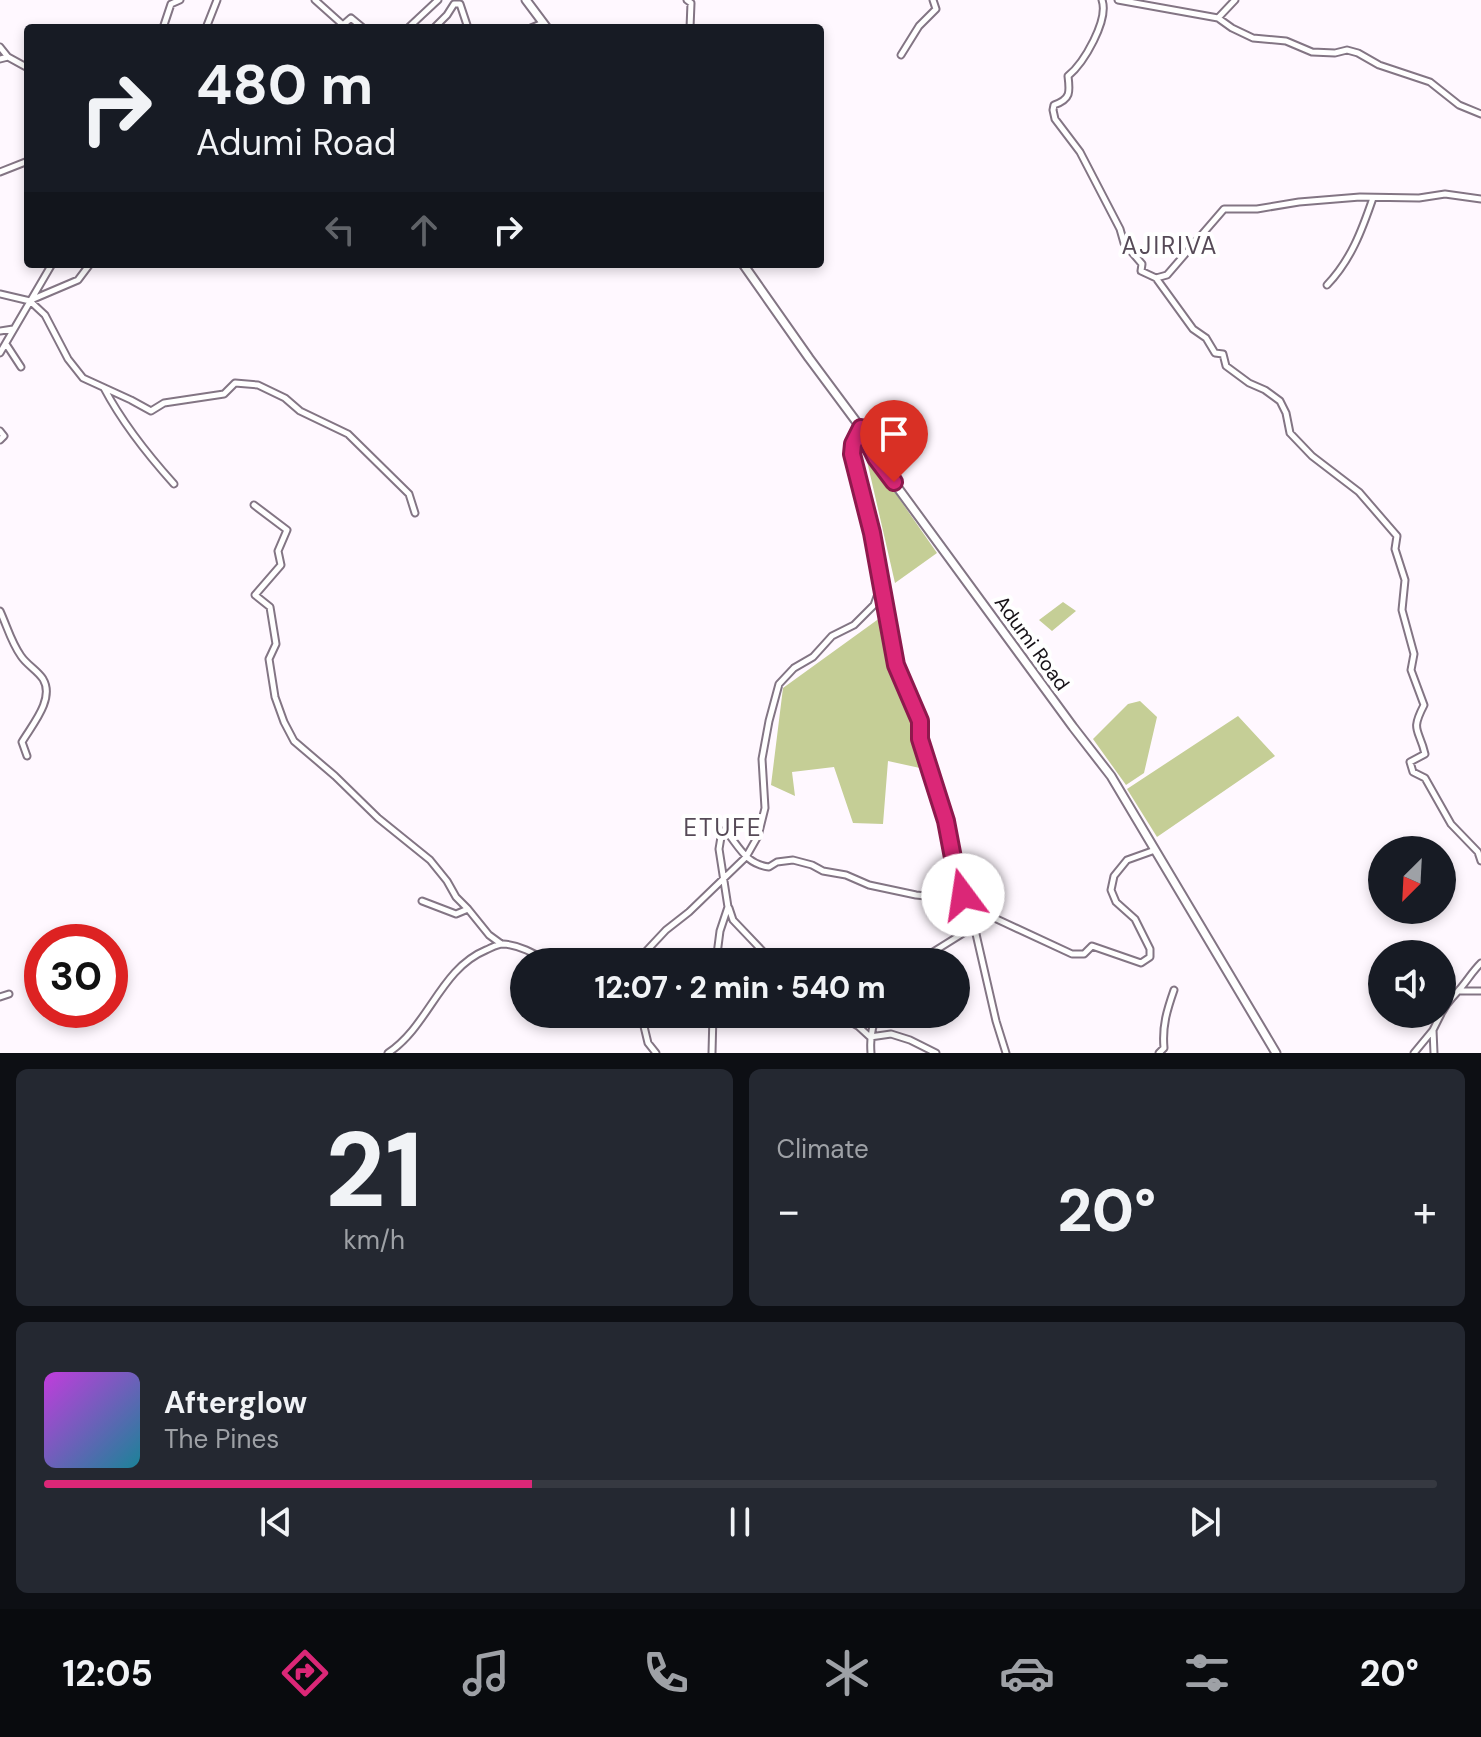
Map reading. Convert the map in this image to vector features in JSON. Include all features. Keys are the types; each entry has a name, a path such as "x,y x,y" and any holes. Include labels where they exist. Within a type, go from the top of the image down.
{"main road":[{"path":"526,0 544,24"},
{"name":"Adumi Road","path":"746,268 861,428 876,458 1111,776 1276,1053"}],"street":[{"path":"164,24 171,4 180,0"},
{"path":"207,0 217,1 208,24"},
{"path":"315,0 342,24"},
{"path":"412,24 435,0"},
{"path":"687,0 691,3 690,24"},
{"path":"901,55 919,26 936,9 933,0"},
{"path":"1102,0 1103,17 1086,56 1068,76 1067,98 1054,105 1055,119 1080,152 1120,229 1124,243 1142,264 1141,271 1156,278 1193,329 1206,338 1215,353 1223,354 1226,366 1280,401 1290,433 1312,456 1359,492 1397,536 1395,549 1405,580 1402,610 1414,654 1411,670 1424,705 1416,722 1418,738 1425,754 1410,762 1413,772 1425,778 1451,824 1478,852 1481,861"},
{"path":"1118,0 1218,18 1253,38 1286,41 1312,52 1347,50 1358,53 1379,65 1430,82 1459,105 1481,114"},
{"path":"1218,18 1235,0"},
{"path":"438,24 459,2 467,24"},
{"path":"0,47 8,57 24,66"},
{"path":"0,59 8,57"},
{"path":"0,172 24,163"},
{"path":"1156,278 1167,275 1224,209 1257,209 1360,197 1419,198 1445,194 1481,199"},
{"path":"1327,285 1345,263 1373,198"},
{"path":"0,353 50,268"},
{"path":"30,301 78,280 87,268"},
{"path":"0,294 30,301 45,315 68,359 83,378 151,411 164,403 224,394 235,383 258,385 285,398 300,411 348,434 409,494 415,513"},
{"path":"0,331 14,329"},
{"path":"6,343 21,367"},
{"path":"103,387 119,416 174,484"},
{"path":"861,428 852,454 872,533 896,665 920,721 920,739 946,821 957,879 1006,1053"},
{"path":"0,431 4,436 0,440"},
{"path":"254,505 287,530 278,551 281,565 255,595 270,607 276,644 269,659 275,697 294,741 378,818 430,860 456,897 489,935 501,944 520,948"},
{"path":"649,948 746,857 758,836 765,808 762,759 779,684 794,668 813,657 832,636 854,625 874,605 879,574"},
{"path":"0,611 22,659 44,681 46,695 41,712 22,742 27,756"},
{"path":"760,948 733,920 728,907 719,849 722,831 730,834 746,857 757,865 769,867 777,862 793,860 869,885 916,895 945,898 963,895 988,915 1072,954 1084,954 1092,946 1141,963 1150,957 1150,949 1135,919 1116,902 1111,890 1114,876 1127,860 1155,850"},
{"path":"422,901 456,914 468,909"},
{"path":"718,948 728,907"},
{"path":"939,948 973,927"},
{"path":"388,1053 405,1039 423,1017 455,970 472,956 501,944"},
{"path":"1456,993 1481,963"},
{"path":"1159,1053 1164,1048 1164,1021 1174,990"},
{"path":"1459,991 1481,991"},
{"path":"0,997 9,994"},
{"path":"644,1028 648,1043 656,1053"},
{"path":"712,1053 713,1028"},
{"path":"860,1028 870,1037"},
{"path":"871,1053 873,1028"},
{"path":"1414,1053 1433,1030"},
{"path":"1433,1030 1434,1053"},
{"path":"870,1037 891,1034 936,1053"}],"green space":[{"path":"864,448 937,553 895,583"},
{"path":"1063,602 1076,611 1052,631 1039,620"},
{"path":"884,615 929,770 888,761 883,824 853,823 834,767 792,772 795,796 771,785 783,688"},
{"path":"1140,701 1157,717 1144,773 1126,785 1093,739 1128,704"},
{"path":"1238,716 1275,756 1157,837 1127,789"}],"district":[{"name":"AJIRIVA","path":"1170,245"},
{"name":"ETUFE","path":"723,827"}],"route":[{"path":"894,482 876,458 861,428 852,454 872,533 896,665 920,721 920,739 946,821 963,895"}]}
